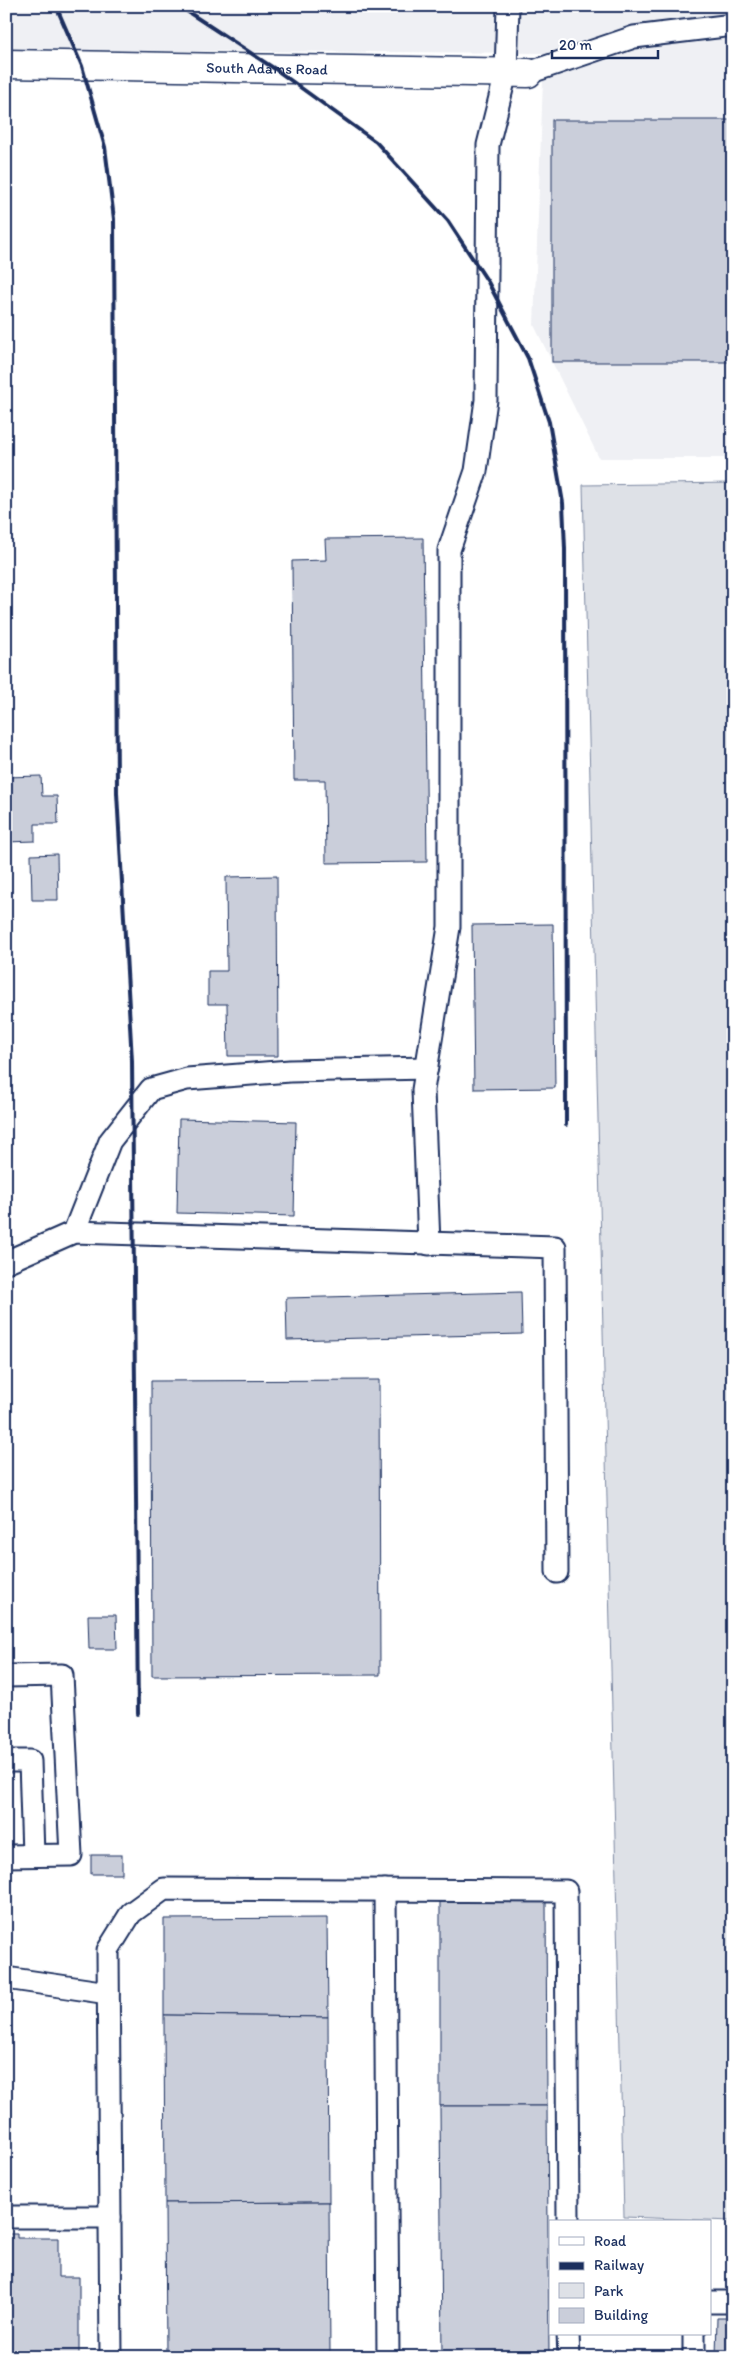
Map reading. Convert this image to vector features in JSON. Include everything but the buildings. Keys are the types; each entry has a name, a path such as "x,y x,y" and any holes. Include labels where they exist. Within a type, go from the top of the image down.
{"street":[{"name":"South Adams Road","path":"6,64 517,73"}],"lane":[{"path":"429,1244 423,1090 449,927 449,550 476,471 486,400 488,145 517,73 508,6"},
{"path":"517,73 634,37 733,25"},
{"path":"74,1232 110,1142 151,1089 187,1079 290,1071 427,1068"},
{"path":"6,1262 74,1232 555,1247 557,1572"},
{"path":"6,1676 62,1675 71,1855 6,1856"},
{"path":"6,1761 30,1761 34,1855"},
{"path":"111,2357 108,1950 131,1913 164,1889 566,1891 568,2220"},
{"path":"385,1890 388,2357"},
{"path":"6,1978 108,1993"},
{"path":"6,2216 110,2217"},
{"path":"712,2302 733,2302"},
{"path":"568,2336 568,2357"},
{"path":"694,2336 694,2357"}],"shaded area":[{"path":"6,6 733,6 733,458 599,458 534,325 544,53 6,50"}],"green space":[{"path":"733,483 733,2221 624,2217 583,485"}],"railway":[{"path":"56,6 82,66 105,147 114,219 117,793 132,1061 138,1714"},
{"path":"179,6 275,69 376,142 448,221 488,282 528,358 549,422 563,503 565,549 566,1125"}]}
